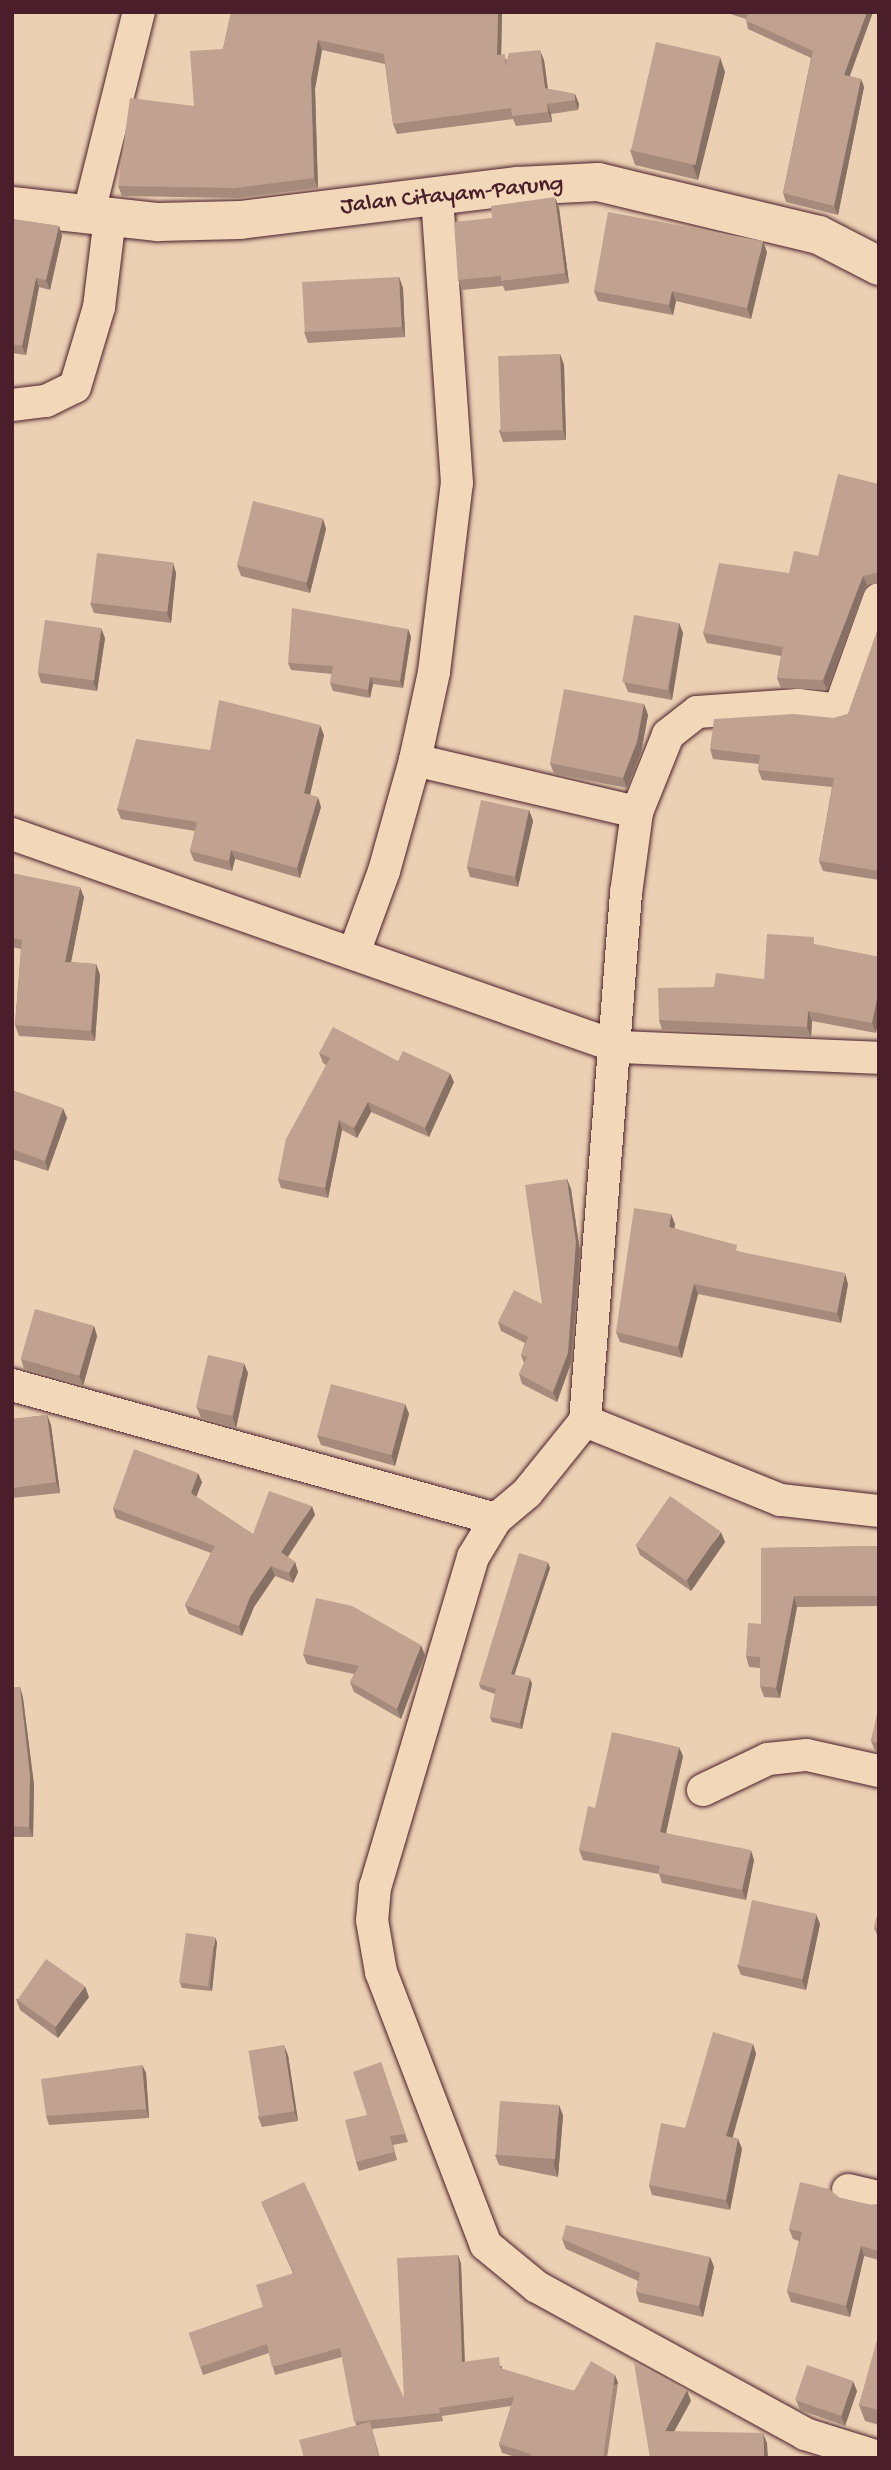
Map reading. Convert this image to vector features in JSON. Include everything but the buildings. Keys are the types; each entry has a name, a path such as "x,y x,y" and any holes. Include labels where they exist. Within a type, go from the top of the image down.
{"street":[{"path":"12,405 46,401 75,387 99,307 99,217 139,12"},
{"name":"Jalan Citayam-Parung","path":"12,206 99,217 240,220 437,196 598,182 819,235 878,262"},
{"path":"354,953 384,871 415,760 434,672 457,483 437,196"},
{"path":"878,606 839,710 798,705 697,712 668,735 637,812 626,893 618,1047 585,1421 527,1493 496,1519 473,1557 375,1887 372,1920 381,1972 486,2245 537,2287 804,2446 879,2456"},
{"path":"415,760 637,812"},
{"path":"12,834 618,1047 879,1058"},
{"path":"12,1385 496,1519"},
{"path":"585,1421 781,1500 879,1511"},
{"path":"703,1790 768,1759 807,1755 879,1771"},
{"path":"848,2190 879,2197"}]}
